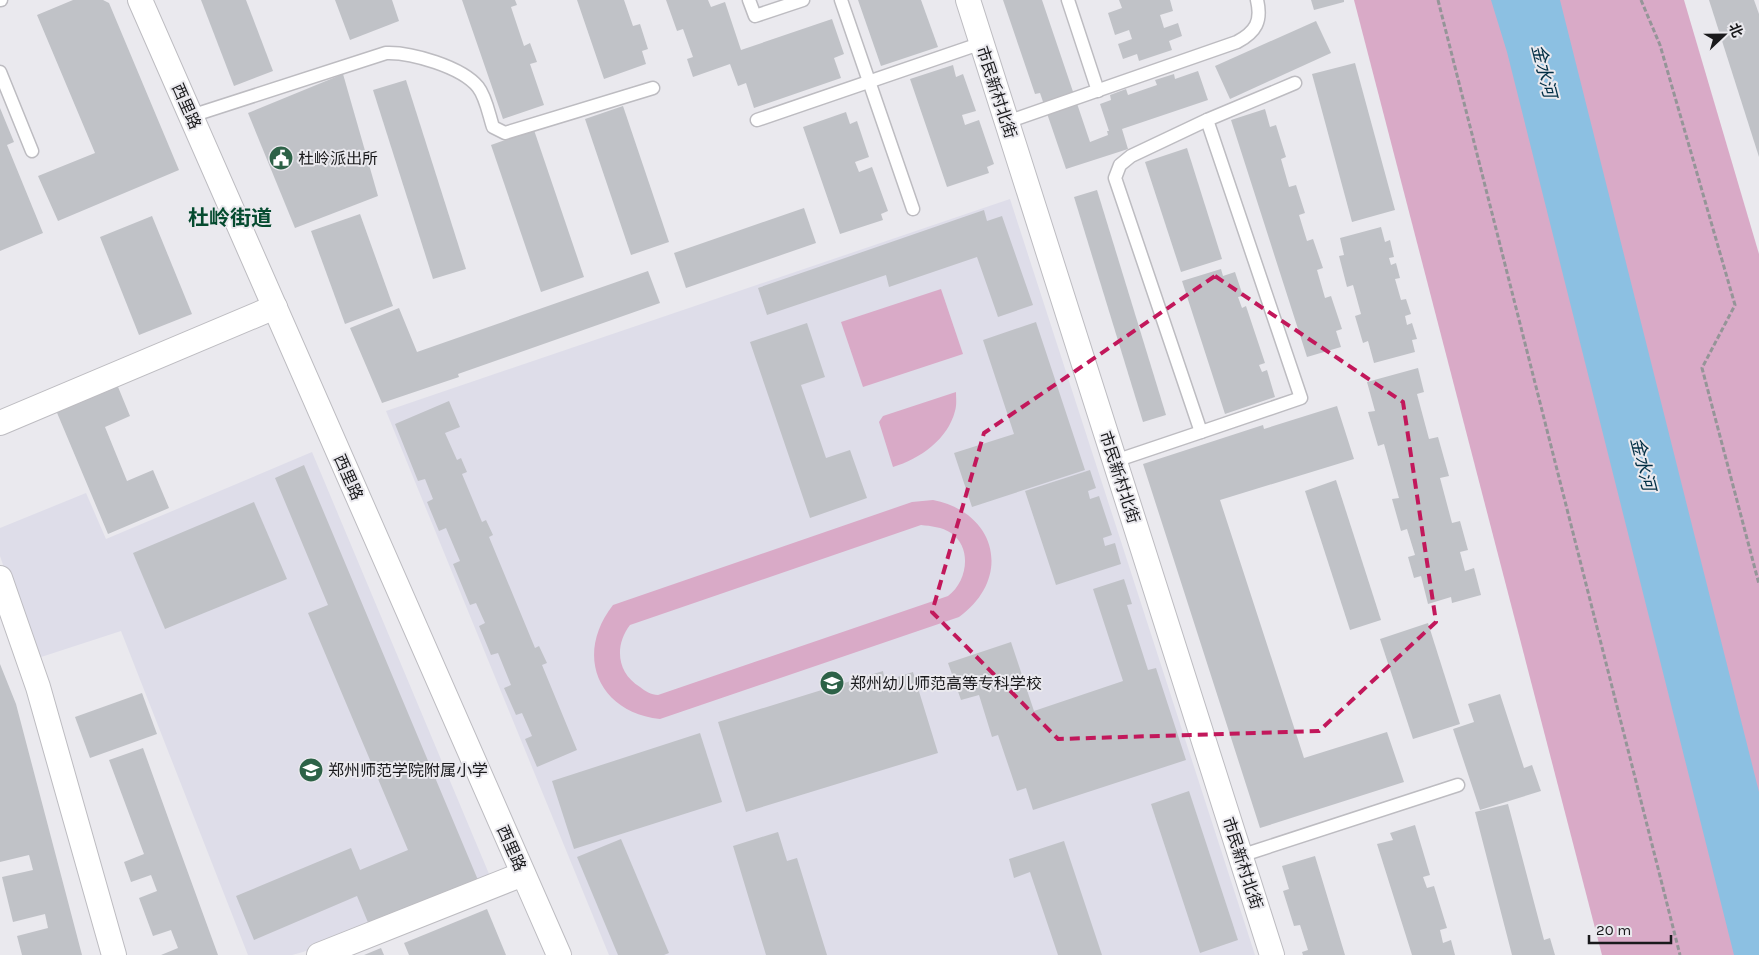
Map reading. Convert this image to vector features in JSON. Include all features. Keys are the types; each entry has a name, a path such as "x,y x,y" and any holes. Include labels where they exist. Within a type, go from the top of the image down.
{"street":[{"name":"西里路","path":"140,0 559,955"},
{"name":"市民新村北街","path":"968,0 1272,955"},
{"path":"0,423 275,307"},
{"path":"0,578 38,687 114,955"},
{"path":"320,955 523,874"}],"lane":[{"path":"749,0 755,16 803,0"},
{"path":"841,0 913,209"},
{"path":"1068,0 1098,91"},
{"path":"1007,122 1098,91 1247,36 1256,28 1260,14 1257,0"},
{"path":"757,120 982,43"},
{"path":"191,116 386,53 403,52 463,73 479,88 493,126 505,133 653,88"},
{"path":"0,72 32,151"},
{"path":"1201,432 1115,178 1120,164 1131,156 1207,120 1295,83"},
{"path":"1115,461 1301,398 1207,120"},
{"path":"1240,856 1458,785"}],"path":[{"path":"1438,0 1680,955"},
{"path":"1641,0 1660,45 1735,304 1702,368 1759,584"}],"highlighted area":[{"path":"1215,276 1403,402 1436,622 1319,731 1058,739 932,612 984,433"}],"shaded area":[{"path":"1354,0 1684,0 1759,254 1759,955 1602,955"},
{"name":"郑州幼儿师范高等专科学校","path":"1010,199 1255,955 609,955 386,411"},
{"path":"941,289 963,354 863,387 841,322"},
{"path":"956,392 955,411 946,430 939,439 923,453 893,467 879,422 883,416"},
{"name":"郑州师范学院附属小学","path":"312,452 492,881 303,952 292,955 248,955 121,631 35,659 0,556 0,528 86,493 106,539"},
{"path":"933,500 955,507 972,518 984,533 990,549 991,567 986,585 976,602 959,617 660,719 639,714 621,705 608,693 599,678 594,661 595,643 601,624 613,605 912,502","holes":["921,525 948,531 958,539 962,547 965,556 963,574 960,582 948,596 658,695 644,690 626,674 620,659 620,650 625,633 630,625"]}],"water":[{"name":"金水河","path":"1491,0 1560,0 1759,792 1759,955 1734,955 1507,52"}],"building":[{"path":"73,0 103,0 109,3 179,170 58,221 38,176 95,153 37,15"},
{"path":"201,0 246,0 273,71 234,86"},
{"path":"335,0 392,0 399,21 350,40"},
{"path":"462,0 515,0 517,5 511,7 524,46 530,43 537,62 530,64 544,105 503,119"},
{"path":"577,0 624,0 633,26 640,24 648,49 642,51 646,64 604,79"},
{"path":"666,0 708,0 711,7 725,2 741,50 832,19 844,54 834,58 841,78 754,108 746,83 738,86 730,64 693,77 687,59 693,57 683,29 677,31"},
{"path":"858,0 921,0 938,47 881,66"},
{"path":"1003,0 1042,0 1090,142 1108,135 1107,131 1109,131 1100,104 1111,100 1110,95 1126,89 1128,95 1157,85 1155,80 1174,74 1175,79 1198,71 1208,100 1122,129 1128,149 1066,169 1040,93 1035,94"},
{"path":"1119,0 1170,0 1173,11 1160,15 1164,28 1178,23 1182,36 1169,41 1172,50 1139,61 1137,54 1123,59 1118,44 1132,39 1129,30 1115,35 1108,13 1122,8"},
{"path":"1311,0 1344,0 1344,2 1314,10"},
{"path":"1709,0 1754,0 1759,14 1759,157"},
{"path":"1316,21 1331,53 1230,99 1215,66"},
{"path":"1355,63 1395,210 1352,222 1312,74"},
{"path":"953,65 956,77 963,74 976,111 962,115 965,125 979,120 994,164 987,167 989,173 947,187 910,79"},
{"path":"343,74 378,196 295,228 248,113"},
{"path":"406,80 466,269 433,279 373,90"},
{"path":"623,106 669,242 631,255 585,119"},
{"path":"0,108 14,142 7,145 43,233 0,251"},
{"path":"1265,109 1270,127 1276,125 1286,157 1281,159 1289,187 1296,185 1305,213 1299,215 1307,241 1313,239 1323,268 1317,270 1325,298 1331,296 1342,329 1336,331 1341,347 1307,357 1231,120"},
{"path":"846,112 850,124 857,121 869,157 855,162 859,172 872,167 888,211 881,214 883,220 840,234 803,127"},
{"path":"534,130 584,277 541,292 491,145"},
{"path":"1187,148 1222,259 1181,272 1145,162"},
{"path":"1097,190 1166,415 1143,422 1074,197"},
{"path":"804,208 816,243 686,288 674,253"},
{"path":"984,210 987,221 1002,216 1033,305 998,317 977,257 889,287 886,275 767,315 758,288"},
{"path":"360,214 393,306 345,324 311,231"},
{"path":"152,216 192,314 139,335 100,237"},
{"path":"1381,227 1385,242 1390,240 1394,257 1389,258 1391,265 1396,263 1400,278 1395,279 1401,300 1406,299 1411,314 1405,316 1407,325 1412,323 1417,339 1412,340 1415,352 1374,363 1368,341 1363,343 1355,316 1361,314 1353,285 1347,287 1339,256 1344,255 1340,238"},
{"path":"1221,269 1223,276 1235,272 1243,296 1238,297 1242,308 1246,306 1265,363 1259,365 1262,372 1267,370 1275,397 1225,414 1182,281"},
{"path":"648,271 660,303 458,374 459,377 382,403 350,328 399,308 417,352"},
{"path":"1036,322 1085,470 972,507 954,453 1014,434 983,340"},
{"path":"807,323 825,377 801,385 826,458 850,450 867,498 810,518 750,342"},
{"path":"1418,368 1424,392 1417,394 1429,439 1438,437 1449,476 1440,478 1452,523 1460,521 1468,550 1460,552 1465,571 1474,568 1481,595 1452,603 1451,597 1428,604 1421,576 1414,578 1408,557 1415,555 1407,529 1401,531 1392,499 1399,498 1384,444 1378,446 1368,412 1375,411 1367,382"},
{"path":"116,382 130,416 105,427 127,481 153,470 169,508 108,534 55,408"},
{"path":"449,401 460,427 445,433 457,460 461,458 467,472 462,474 482,522 486,520 493,535 489,537 535,648 539,646 547,663 542,665 577,750 537,767 525,739 532,736 522,713 516,715 504,688 511,685 498,653 491,655 479,626 485,623 476,603 470,605 453,564 460,561 446,528 439,531 427,502 433,499 425,479 418,481 395,424"},
{"path":"1337,406 1354,459 1220,500 1304,758 1387,732 1404,782 1260,828 1143,464 1263,425 1264,429"},
{"path":"304,465 478,880 369,925 357,896 254,940 236,896 351,848 360,870 408,850 308,613 328,605 275,478"},
{"path":"1090,470 1096,488 1088,491 1090,499 1099,496 1112,535 1103,538 1105,546 1115,543 1121,564 1056,585 1025,491"},
{"path":"1336,480 1381,620 1350,630 1305,491"},
{"path":"254,502 287,579 165,629 133,553"},
{"path":"1124,579 1132,604 1127,605 1148,670 1156,668 1186,760 1033,810 1026,788 1017,791 998,735 992,737 979,695 961,700 948,663 1011,642 1034,711 1123,681 1093,589"},
{"path":"1428,623 1460,724 1413,739 1380,639"},
{"path":"0,664 16,704 82,955 22,955 17,936 48,928 45,914 13,922 2,877 33,870 29,855 0,862"},
{"path":"883,671 885,681 913,672 938,753 746,812 718,722"},
{"path":"142,693 157,734 90,758 75,717"},
{"path":"1500,694 1524,768 1532,765 1541,791 1480,810 1453,729 1474,722 1468,704"},
{"path":"700,733 722,802 574,849 552,781"},
{"path":"143,748 218,955 161,955 178,948 171,930 153,936 139,898 157,891 151,875 131,882 124,862 144,854 109,760"},
{"path":"1189,791 1238,940 1200,953 1151,804"},
{"path":"1508,804 1544,940 1550,938 1555,955 1512,955 1475,812"},
{"path":"1415,825 1430,875 1423,877 1427,888 1434,886 1447,928 1440,930 1443,943 1451,940 1455,955 1412,955 1377,844 1393,840 1390,833"},
{"path":"778,832 787,861 797,858 827,955 766,955 733,846"},
{"path":"621,839 669,953 664,955 618,955 577,857"},
{"path":"1064,841 1102,955 1058,955 1030,872 1014,878 1009,859"},
{"path":"1315,856 1345,955 1303,955 1302,952 1308,950 1300,925 1294,926 1283,891 1289,889 1282,866"},
{"path":"487,909 506,955 409,955 404,943"},
{"path":"381,948 384,955 364,955"}],"place":[{"name":"杜岭派出所","path":"281,158"},
{"name":"郑州幼儿师范高等专科学校","path":"832,683"},
{"name":"郑州师范学院附属小学","path":"311,770"}],"district":[{"name":"杜岭街道","path":"230,218"}]}
